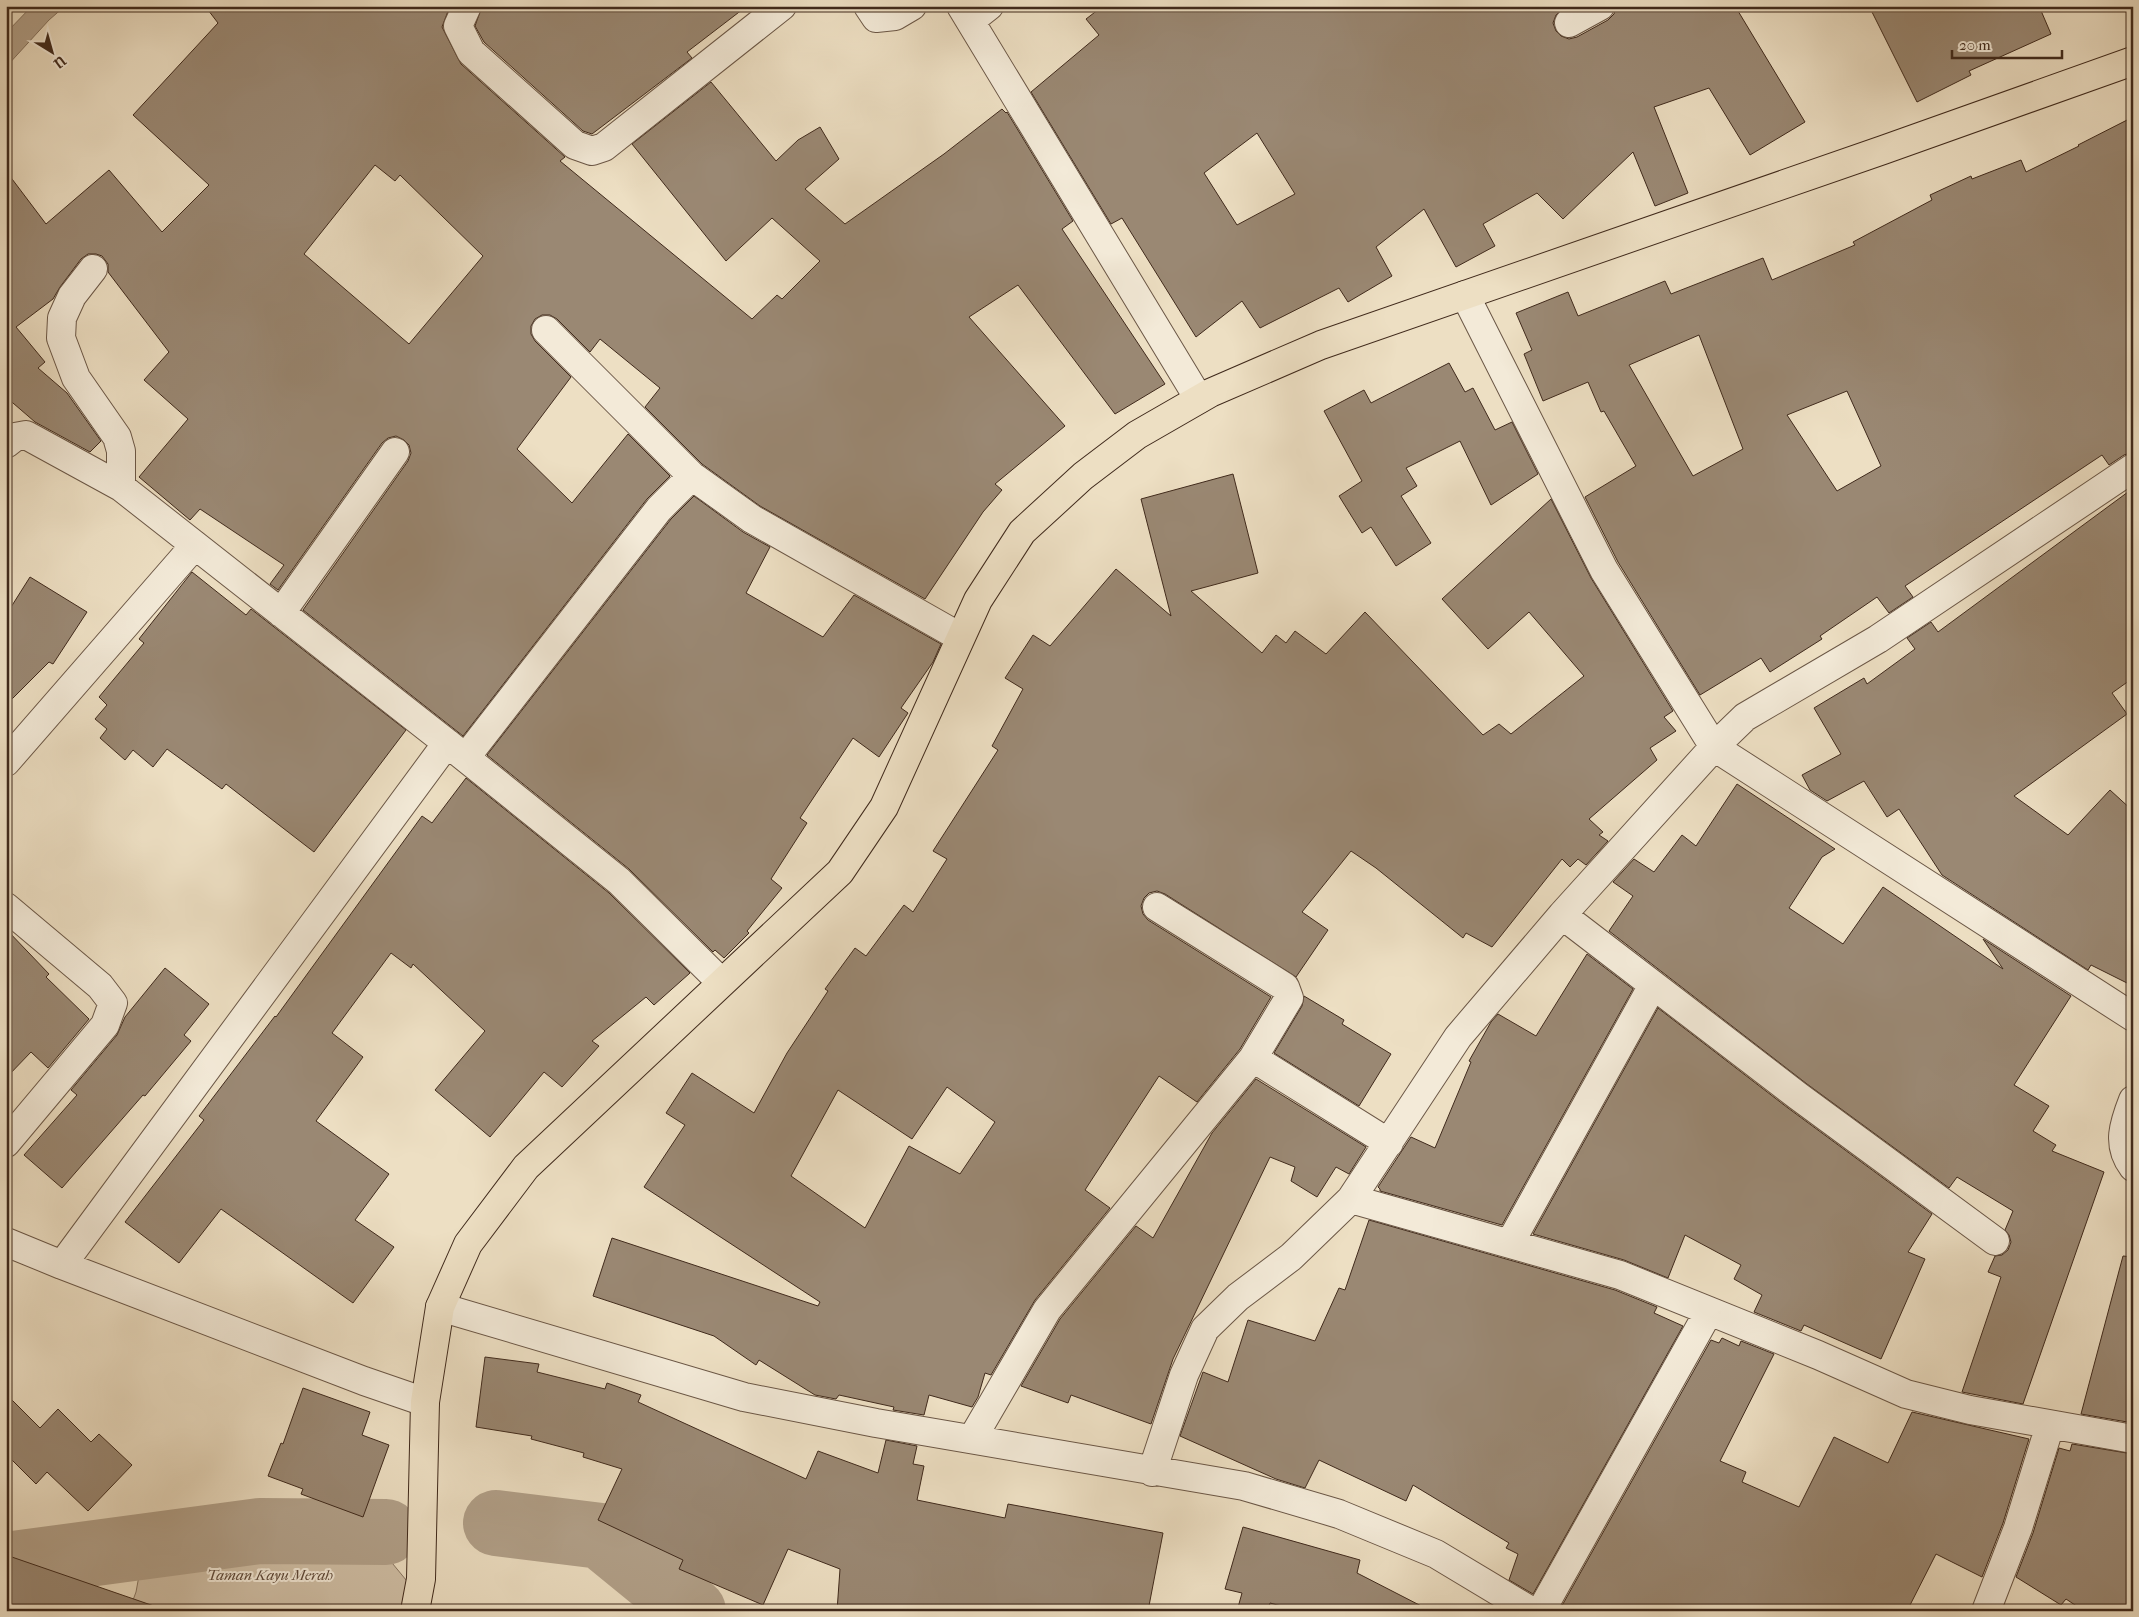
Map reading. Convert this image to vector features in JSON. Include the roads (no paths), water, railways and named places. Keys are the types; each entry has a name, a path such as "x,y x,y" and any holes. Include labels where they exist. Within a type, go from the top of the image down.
{"highway":[{"path":"415,1611 421,1580 425,1402 440,1307 468,1244 526,1167 840,872 884,807 978,600 1022,532 1098,465 1137,435 1210,393 1321,345 1874,154 2133,61"}],"street":[{"path":"467,6 458,26 471,52 575,145 592,152 604,147 782,6"},
{"path":"868,6 876,18 895,16 912,6"},
{"path":"1570,23 1600,6"},
{"path":"973,11 1199,399"},
{"path":"93,269 72,296 62,318 61,338 76,378 117,437 121,451 121,487"},
{"path":"1466,295 1604,570 1714,747 2133,1017"},
{"path":"546,330 692,476 752,519 960,637"},
{"path":"6,444 15,437 26,434 121,487 456,750 619,881 721,982"},
{"path":"281,613 396,452"},
{"path":"1152,1472 1184,1375 1205,1330 1238,1296 1291,1257 1351,1199 1458,1037 1562,915 1714,747 1745,717 1878,639 2133,468"},
{"path":"62,1265 456,750 659,509 692,476"},
{"path":"6,762 195,545"},
{"path":"972,1439 1047,1310 1253,1058 1289,998 1289,992 1279,983 1157,906"},
{"path":"6,907 100,986 112,1003 105,1025 6,1143"},
{"path":"1562,915 1798,1096 1995,1241"},
{"path":"1510,1244 1653,985"},
{"path":"1253,1058 1389,1142"},
{"path":"2133,1100 2122,1131 2127,1160 2133,1167"},
{"path":"1351,1199 1620,1275 1906,1394 1970,1410 2133,1439"},
{"path":"6,1242 364,1381 425,1402"},
{"path":"440,1307 744,1397 876,1423 1152,1472 1244,1486 1339,1514 1436,1554 1531,1611"},
{"path":"1541,1611 1709,1311"},
{"path":"1986,1611 2018,1528 2050,1425"}],"waterway":[{"path":"496,1523 601,1536 693,1611"},
{"path":"6,1565 260,1531 386,1532"}],"park label":[{"name":"Taman Kayu Merah","path":"270,1575"}]}
